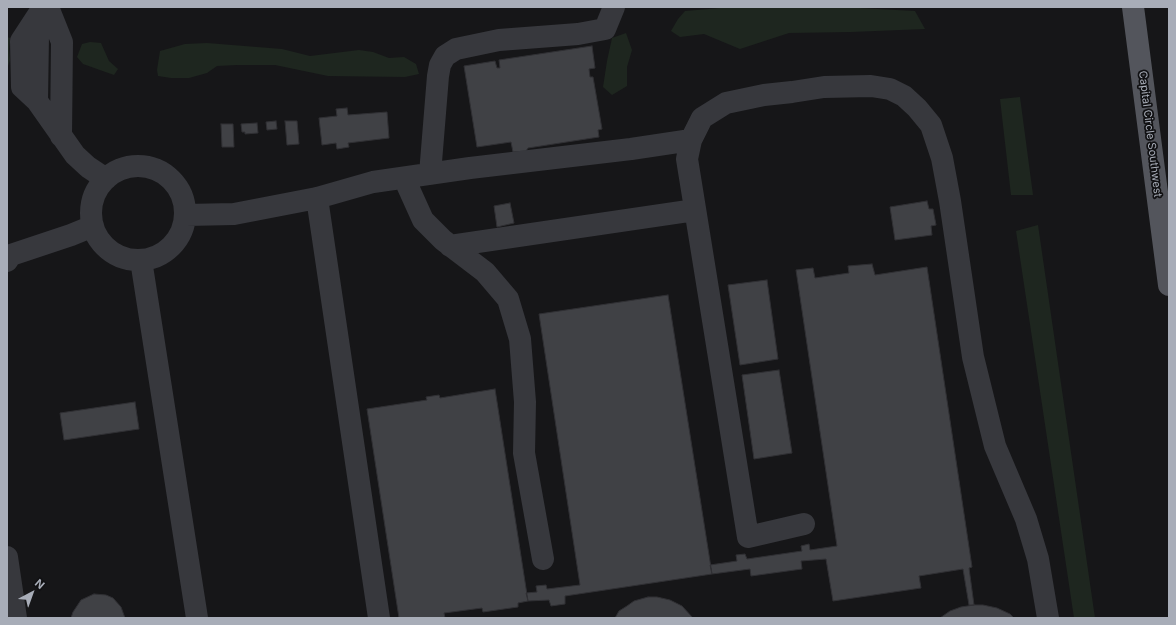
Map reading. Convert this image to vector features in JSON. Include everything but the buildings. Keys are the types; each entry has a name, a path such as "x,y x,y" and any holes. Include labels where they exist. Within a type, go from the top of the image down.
{"main road":[{"name":"Capital Circle Southwest","path":"1133,7 1169,285"}],"lane":[{"path":"45,7 38,36 37,101 75,155 88,167 106,179"},
{"path":"45,7 62,42 61,136"},
{"path":"430,174 438,76 440,66 445,56 456,49 499,40 578,34 605,29 614,7"},
{"path":"804,524 748,537 687,159 691,140 702,118 726,103 764,95 824,87 870,86 890,89 904,96 917,108 931,125 942,158 950,201 973,357 995,446 1026,519 1038,559 1048,618"},
{"path":"186,215 234,214 317,198 373,182 691,140"},
{"path":"142,166 156,169 169,177 179,189 185,203 186,215 182,233 174,246 161,256 145,260 129,260 114,254 101,243 93,226 91,213 93,197 101,183 112,173 126,167 142,166"},
{"path":"404,178 422,220 450,246 485,272 508,299 520,339 525,402 524,453 543,559"},
{"path":"317,198 379,618"},
{"path":"450,246 695,210"},
{"path":"7,260 11,255 93,226"},
{"path":"141,260 197,618"},
{"path":"7,557 16,618"}],"shaded area":[{"path":"732,7 841,7 915,11 925,29 789,33 740,49 704,34 680,37 671,31 685,11"},
{"path":"626,33 632,50 627,67 627,86 612,95 603,87 612,38"},
{"path":"7,37 10,38 10,60 7,67"},
{"path":"90,42 101,43 109,61 118,69 114,75 83,64 77,57 82,44"},
{"path":"207,43 282,49 310,56 359,50 373,52 389,58 404,57 416,64 419,74 405,77 328,76 275,65 237,65 217,66 207,73 189,78 158,76 157,70 160,51 185,44"},
{"path":"1020,97 1033,195 1011,195 1000,99"},
{"path":"1038,225 1095,618 1074,618 1016,231"}]}
